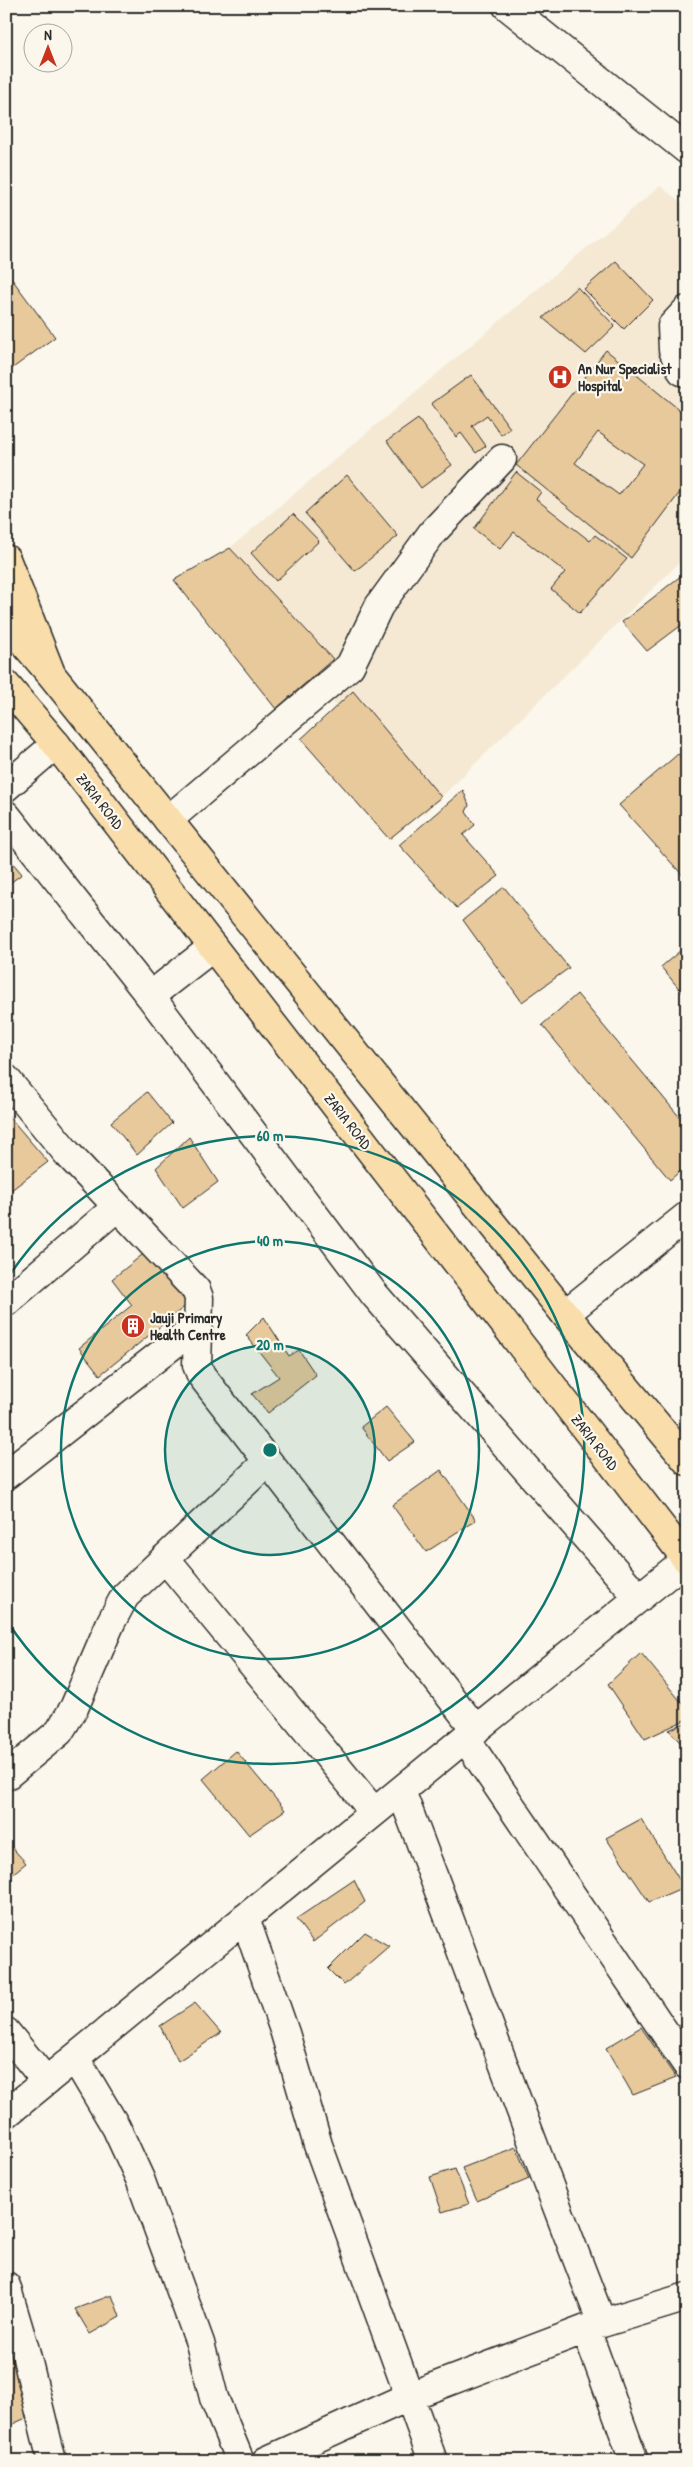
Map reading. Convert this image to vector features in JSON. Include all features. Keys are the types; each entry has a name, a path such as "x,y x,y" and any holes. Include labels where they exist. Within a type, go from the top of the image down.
{"main road":[{"path":"6,559 50,673"},
{"path":"6,622 50,673 565,1314 687,1461"},
{"name":"ZARIA ROAD","path":"6,685 56,744 687,1560"}],"street":[{"path":"507,6 687,150"},
{"path":"687,310 672,326 673,350 682,371 687,372"},
{"path":"168,820 350,666 379,606 420,549 432,533 502,459"},
{"path":"6,787 56,744"},
{"path":"6,815 150,996 374,1294 639,1598"},
{"path":"150,996 213,947"},
{"path":"6,1079 67,1153 196,1290 199,1298 197,1365 201,1374 470,1734 687,2066"},
{"path":"6,1302 117,1207"},
{"path":"565,1314 687,1216"},
{"path":"6,1475 198,1325"},
{"path":"6,1776 59,1732 74,1708 111,1622 125,1596 267,1462"},
{"path":"165,1558 374,1812"},
{"path":"6,2114 374,1812 687,1560"},
{"path":"400,1791 463,1950 543,2174 594,2326 634,2461"},
{"path":"245,1918 285,2033 318,2145 433,2461"},
{"path":"6,2032 46,2082"},
{"path":"75,2058 116,2127 140,2179 200,2343 214,2398 240,2461"},
{"path":"6,2286 25,2350 52,2461"},
{"path":"266,2461 410,2396 594,2326 687,2297"}],"shaded area":[{"name":"An Nur Specialist Hospital","path":"660,186 687,207 687,555 423,815 218,558"}],"building":[{"path":"616,261 653,300 624,329 584,289"},
{"path":"6,271 55,337 6,373"},
{"path":"577,287 615,326 586,354 543,318"},
{"path":"606,350 687,416 687,483 631,558 516,465","holes":["598,432 643,464 619,495 575,463"]},
{"path":"471,375 510,428 501,435 487,415 472,426 486,446 476,453 461,433 456,437 431,404"},
{"path":"418,419 452,465 421,488 387,441"},
{"path":"516,472 541,492 536,499 590,541 595,535 627,559 580,613 551,589 565,572 514,532 500,549 474,529"},
{"path":"347,475 398,536 355,571 305,513"},
{"path":"293,514 319,541 276,581 251,553"},
{"path":"230,548 333,659 276,709 174,580"},
{"path":"687,571 687,621 647,651 622,622"},
{"path":"353,691 441,797 389,839 301,739"},
{"path":"678,754 687,763 687,880 619,805"},
{"path":"463,790 469,805 466,812 475,825 463,835 499,876 457,908 399,845"},
{"path":"6,855 22,874 6,886"},
{"path":"504,887 569,968 522,1002 463,920"},
{"path":"687,945 687,998 661,967"},
{"path":"577,994 687,1126 687,1165 670,1180 542,1025"},
{"path":"147,1092 172,1123 137,1155 111,1122"},
{"path":"6,1113 48,1162 6,1194"},
{"path":"189,1137 218,1182 183,1208 156,1168"},
{"name":"Jauji Primary Health Centre","path":"152,1247 194,1299 100,1375 79,1348 132,1305 112,1279"},
{"path":"264,1317 289,1356 299,1350 316,1375 268,1413 252,1394 279,1377 246,1335"},
{"path":"386,1407 415,1442 387,1461 361,1427"},
{"path":"441,1470 476,1520 426,1552 392,1505"},
{"path":"641,1653 687,1709 687,1719 645,1739 608,1684"},
{"path":"687,1722 687,1750 669,1730"},
{"path":"236,1751 285,1810 249,1835 203,1779"},
{"path":"641,1819 684,1887 649,1902 606,1838"},
{"path":"6,1841 26,1863 6,1879"},
{"path":"354,1880 365,1902 313,1942 296,1919"},
{"path":"365,1932 389,1946 344,1985 328,1969"},
{"path":"195,2003 221,2033 178,2061 160,2026"},
{"path":"641,2027 676,2078 633,2095 606,2048"},
{"path":"516,2147 529,2179 477,2201 462,2168"},
{"path":"455,2169 469,2204 442,2212 430,2177"},
{"path":"112,2295 120,2317 90,2334 75,2309"},
{"path":"18,2348 37,2413 6,2427 6,2355"}],"place":[{"name":"An Nur Specialist Hospital","path":"560,377"},
{"name":"Jauji Primary Health Centre","path":"133,1326"}]}
